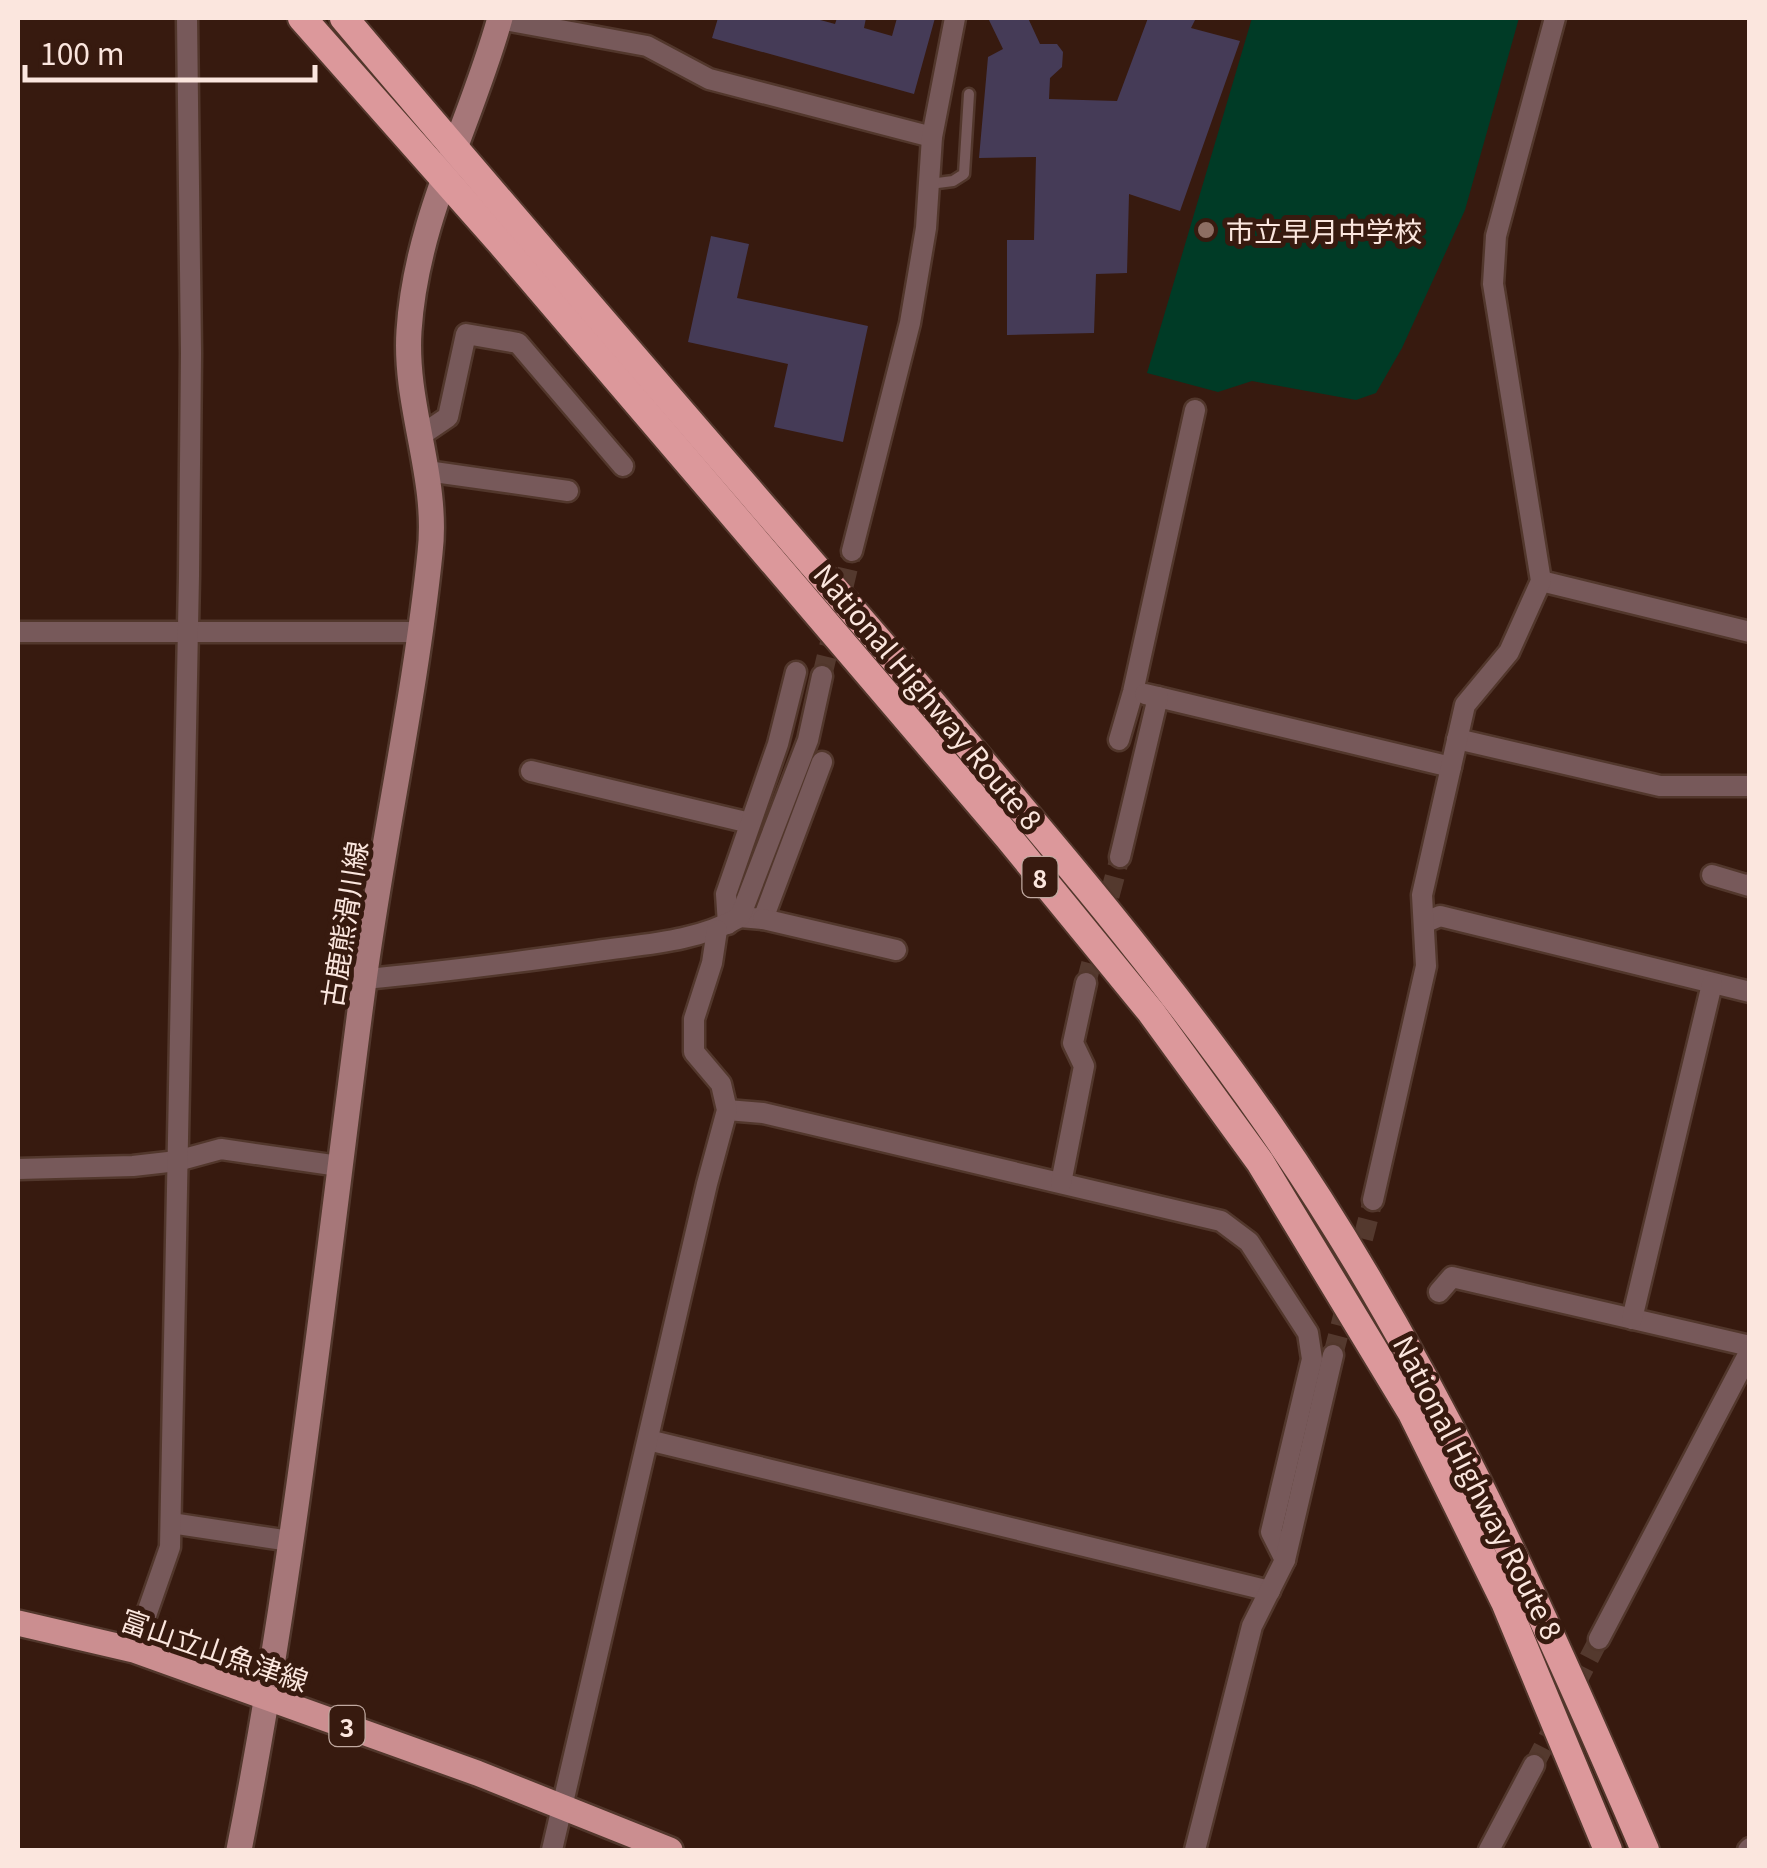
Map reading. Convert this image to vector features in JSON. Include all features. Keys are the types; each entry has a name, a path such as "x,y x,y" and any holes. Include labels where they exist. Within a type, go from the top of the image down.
{"highway":[{"name":"National Highway Route 8","path":"302,18 524,270 1008,837 1150,1012 1260,1162 1412,1413 1506,1602 1608,1850"},
{"name":"National Highway Route 8","path":"344,18 1065,859 1269,1124 1372,1286 1432,1391 1523,1576 1644,1850"}],"main road":[{"name":"古鹿熊滑川線","path":"239,1850 269,1698 364,979 431,546 427,472 411,398 408,336 414,274 442,180 473,108 500,18"},
{"name":"富山立山魚津線","path":"18,1623 134,1650 477,1773 670,1850"}],"street":[{"path":"134,1650 170,1547 171,1523 191,353 187,18"},
{"path":"500,18 648,46 710,78 932,137"},
{"path":"852,551 910,323 926,228 932,137 955,18"},
{"path":"1374,1200 1426,966 1422,895 1465,705 1509,652 1541,582 1493,284 1496,236 1555,18"},
{"path":"420,436 448,417 466,334 518,343 623,466"},
{"path":"1119,740 1196,410"},
{"path":"427,472 568,490"},
{"path":"1541,582 1750,632"},
{"path":"18,632 420,632"},
{"path":"728,924 726,894 778,744 796,672"},
{"path":"552,1850 727,1110 722,1084 694,1052 694,1019 712,963 808,740 822,676"},
{"path":"1133,692 1451,767"},
{"path":"1120,857 1158,696"},
{"path":"1457,739 1660,786 1750,786"},
{"path":"763,918 822,762"},
{"path":"531,771 750,824"},
{"path":"1712,875 1750,884"},
{"path":"1426,922 1440,916 1750,992"},
{"path":"364,979 470,969 677,940 763,918 896,950"},
{"path":"1061,1183 1084,1066 1074,1043 1086,983"},
{"path":"1632,1318 1712,984"},
{"path":"727,1110 763,1113 1220,1221 1250,1242 1308,1333 1312,1360 1271,1532 1286,1560"},
{"path":"18,1169 133,1166 177,1161 220,1148 340,1166"},
{"path":"1439,1292 1452,1277 1750,1348 1599,1639"},
{"path":"1195,1850 1252,1626 1286,1560 1333,1355"},
{"path":"648,1440 1270,1591"},
{"path":"171,1523 290,1541"},
{"path":"1489,1850 1534,1765"}],"lane":[{"path":"928,184 953,181 964,174 969,94"}],"green space":[{"path":"1252,18 1519,18 1465,210 1402,348 1376,393 1356,400 1252,381 1218,392 1147,373"}],"building":[{"path":"718,18 813,18 835,24 837,18 866,18 864,28 892,36 897,18 935,18 914,94 712,38"},
{"path":"988,18 1028,18 1040,44 1057,44 1063,52 1062,67 1050,78 1049,99 1117,101 1148,18 1196,18 1191,28 1240,41 1180,211 1129,194 1127,273 1096,274 1094,333 1007,335 1007,240 1034,240 1036,157 979,158 988,57 1003,49"},
{"path":"711,236 749,244 737,298 868,326 843,442 774,427 788,364 688,342"}],"tunnel":[{"path":"822,676 852,551"},
{"path":"1086,983 1120,857"},
{"path":"1333,1355 1373,1200"},
{"path":"1534,1765 1599,1639"}],"place":[{"name":"市立早月中学校","path":"1206,230"}]}
